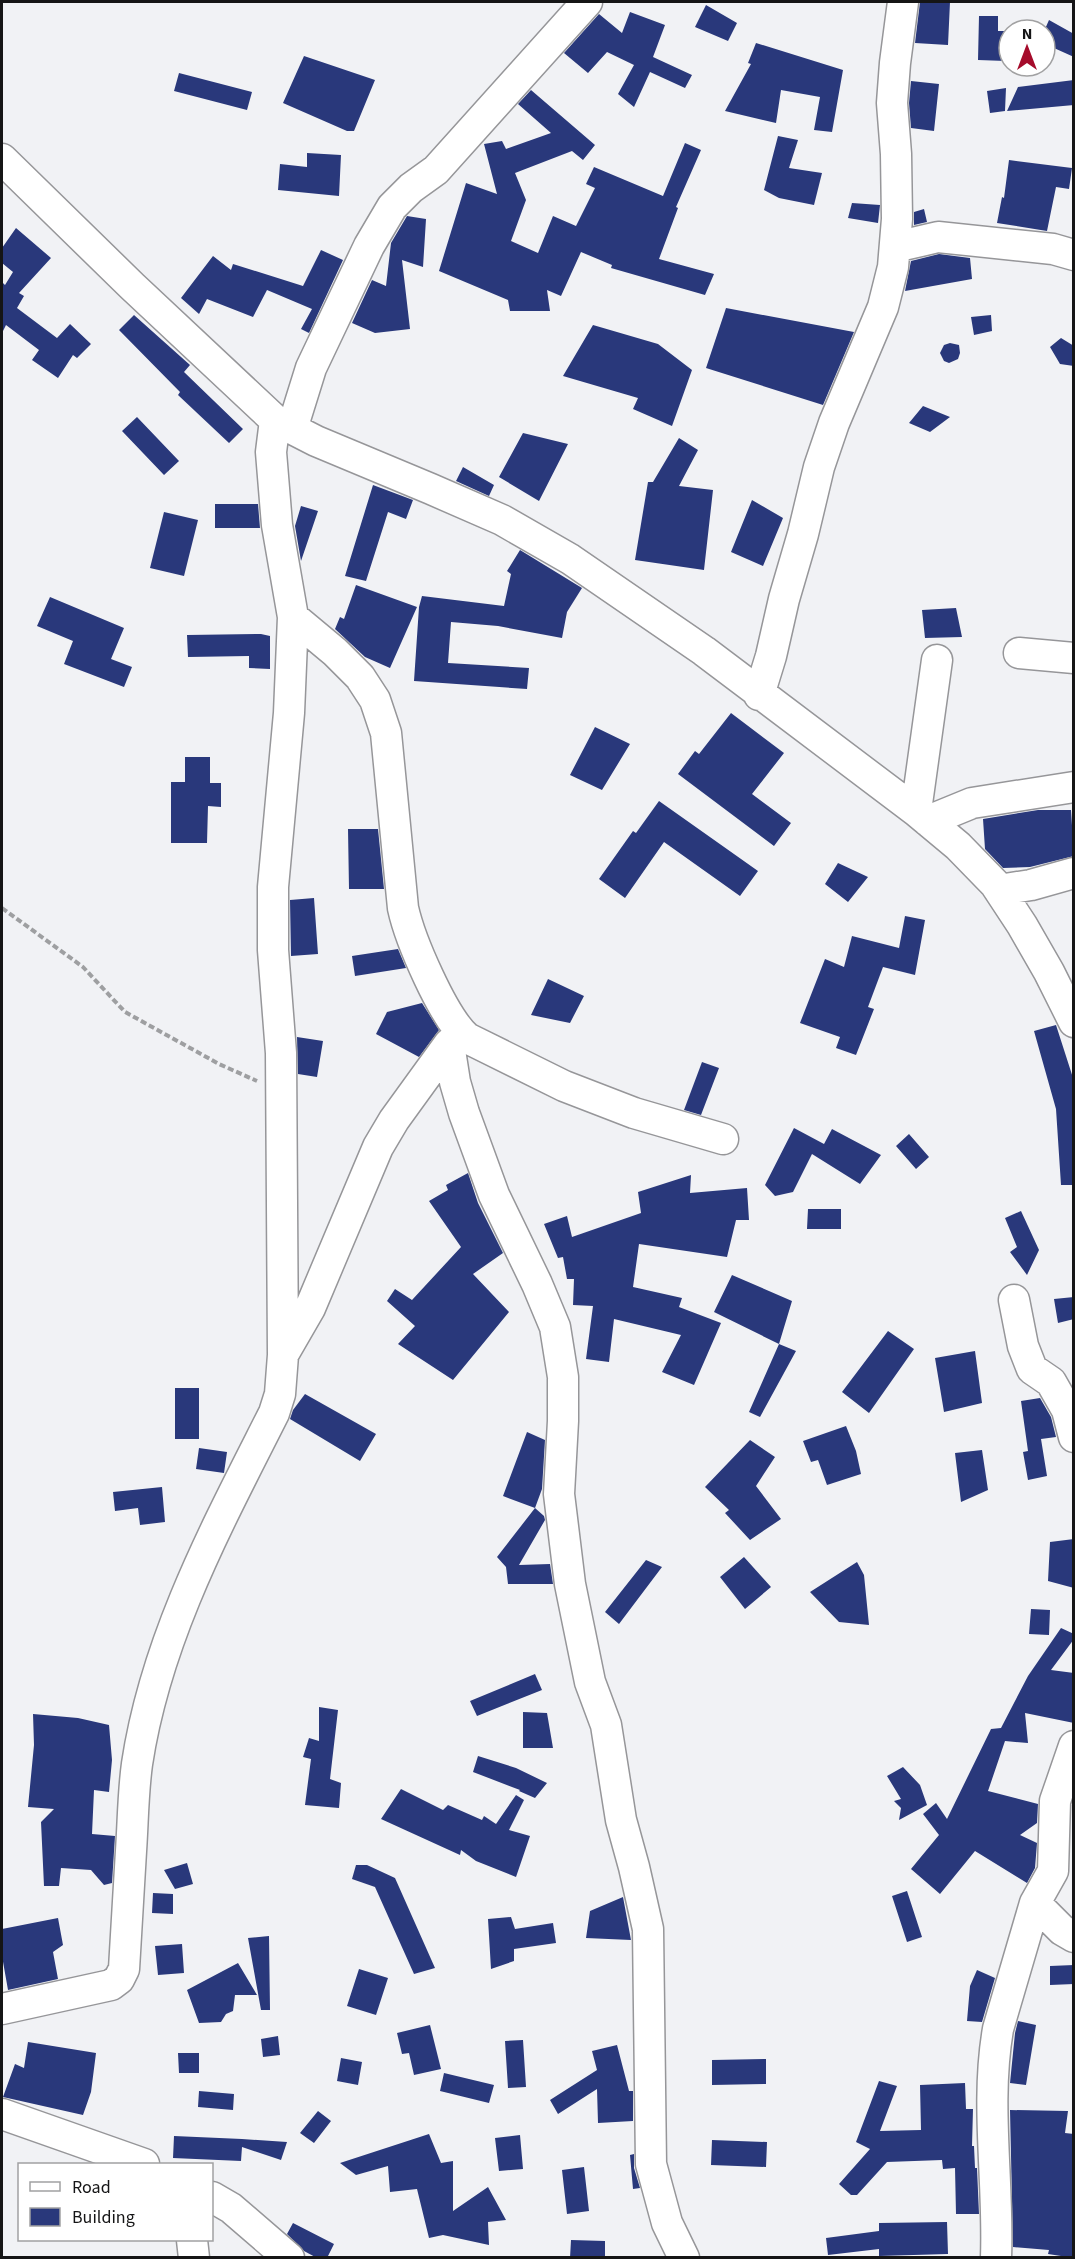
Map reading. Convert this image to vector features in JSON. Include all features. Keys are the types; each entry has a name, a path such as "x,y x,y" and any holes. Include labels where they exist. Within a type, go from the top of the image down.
{"street":[{"path":"2,2009 111,1985 119,1979 124,1969 136,1766 148,1711 182,1602 274,1413 280,1394 283,1355 282,1092 273,950 273,886 289,713 293,617 277,525 271,452 369,246 392,207 411,188 436,170 587,2"},
{"path":"759,695 804,534 819,467 834,423 883,307 893,267 896,176 892,103 903,2"},
{"path":"2,159 139,293 284,424 316,441 502,520 570,559 704,651 759,695 839,751 922,816 958,846 999,890 1044,963 1074,1022"},
{"path":"895,247 938,237 1053,249 1074,255"},
{"path":"293,617 360,677 375,700 386,733 403,908 408,930 443,1005 455,1038 455,1082 494,1196 537,1284 555,1327 563,1377 559,1494 570,1584 590,1682 606,1725 621,1820 648,1929 651,2164 667,2223 684,2258"},
{"path":"1019,653 1074,658"},
{"path":"922,816 937,660"},
{"path":"922,816 972,803 1074,787"},
{"path":"999,890 1031,885 1074,873"},
{"path":"455,1038 467,1038 564,1086 634,1113 723,1139"},
{"path":"283,1355 310,1308 378,1147 394,1120 455,1038"},
{"path":"1014,1300 1023,1346 1032,1369 1051,1382 1067,1410 1074,1437"},
{"path":"996,2258 993,2107 995,2047 998,2029 1035,1903 1053,1871 1055,1801 1074,1746"},
{"path":"1035,1903 1062,1930 1074,1937"},
{"path":"2,2114 141,2163"},
{"path":"213,2198 231,2208 289,2258"},
{"path":"192,2241 194,2258"}],"path":[{"path":"2,908 82,967 125,1012 219,1064 282,1092"}],"building":[{"path":"920,2 950,2 948,45 915,43"},
{"path":"706,5 737,23 728,41 695,27"},
{"path":"630,12 665,25 653,57 692,75 685,88 650,72 634,107 618,94 634,65 607,52 588,73 564,53 599,14 622,33"},
{"path":"979,16 998,16 997,61 978,60"},
{"path":"1057,24 1074,34 1074,57 1057,49"},
{"path":"756,43 843,70 832,132 814,130 820,97 781,90 776,123 725,111 751,64 748,63"},
{"path":"304,56 375,80 354,131 347,131 283,103"},
{"path":"179,73 252,92 247,110 174,91"},
{"path":"1074,80 1074,105 1007,111 1018,87"},
{"path":"911,81 939,84 934,131 911,128 909,103"},
{"path":"1006,88 1005,111 990,113 987,91"},
{"path":"531,90 595,145 583,160 572,151 515,173 526,200 511,241 538,253 553,216 576,226 595,188 586,184 594,167 663,196 685,143 701,150 676,207 678,208 659,259 714,274 705,295 611,268 612,265 581,252 561,296 547,290 550,311 510,311 508,300 439,271 466,183 497,194 484,144 502,141 506,149 551,133 518,104"},
{"path":"778,136 798,140 789,168 822,173 814,205 779,198 764,190"},
{"path":"307,153 341,155 339,196 278,190 280,164 307,167"},
{"path":"1009,160 1072,168 1069,189 1056,187 1047,231 997,223 1002,197 1004,198"},
{"path":"852,203 880,205 878,223 848,218"},
{"path":"924,209 927,222 914,225 914,212"},
{"path":"407,216 426,219 423,267 402,260 410,329 375,333 352,323 372,280 386,286 391,243"},
{"path":"16,228 51,258 19,293 24,296 17,308 57,338 70,324 91,344 77,358 73,355 58,378 32,360 39,350 6,325 2,333 2,282 5,285 13,272 2,263 2,248"},
{"path":"321,250 343,260 309,333 301,329 312,309 267,290 253,317 207,299 199,314 181,298 213,256 231,270 233,264 303,286"},
{"path":"939,254 970,258 972,279 905,291 911,261"},
{"path":"726,308 854,332 823,405 706,368"},
{"path":"134,315 190,365 184,372 243,429 229,443 178,395 180,392 119,330"},
{"path":"991,315 992,331 974,335 971,317"},
{"path":"593,325 658,344 692,370 672,426 633,409 638,398 563,376"},
{"path":"1061,338 1074,346 1074,366 1060,364 1050,347"},
{"path":"950,343 959,345 960,353 958,359 949,363 944,361 940,353 944,345"},
{"path":"923,406 950,417 930,432 909,423"},
{"path":"137,417 179,461 164,475 122,431"},
{"path":"523,433 568,444 539,501 499,477"},
{"path":"679,438 698,450 679,486 713,490 704,570 635,560 648,482 653,482"},
{"path":"463,467 494,485 489,496 456,481"},
{"path":"373,485 413,500 406,519 388,512 366,581 345,576"},
{"path":"752,500 783,518 763,566 731,552"},
{"path":"215,504 258,504 260,528 215,528"},
{"path":"301,506 318,511 301,561 295,526"},
{"path":"164,512 198,520 184,576 150,568"},
{"path":"520,550 582,588 567,612 562,638 498,626 451,622 448,663 529,668 527,689 414,681 419,607 422,596 504,606 511,574 507,571"},
{"path":"356,585 417,607 390,668 365,657 335,629 340,617 344,619"},
{"path":"50,597 124,628 111,659 132,667 124,687 64,664 73,641 37,626"},
{"path":"956,608 962,637 925,638 922,610"},
{"path":"261,634 270,636 270,669 249,668 249,656 188,657 187,635"},
{"path":"731,713 784,753 752,794 791,823 774,846 678,774 695,751 699,754"},
{"path":"595,727 630,744 602,790 570,775"},
{"path":"185,757 210,757 210,783 221,783 221,807 208,806 207,843 171,843 171,782 185,782"},
{"path":"659,801 758,871 740,896 664,842 625,898 599,879 633,831 636,833"},
{"path":"1038,810 1071,810 1074,856 1030,867 1003,868 985,849 983,819"},
{"path":"348,829 378,829 384,889 349,889"},
{"path":"838,863 868,877 848,902 825,884"},
{"path":"314,898 318,954 291,956 290,900"},
{"path":"905,916 925,920 915,975 883,967 868,1007 874,1009 856,1055 836,1048 840,1037 800,1023 825,959 844,967 852,936 899,948"},
{"path":"398,949 406,968 355,976 352,956"},
{"path":"548,979 584,996 570,1023 531,1015"},
{"path":"422,1003 439,1030 419,1057 376,1034 387,1012"},
{"path":"1056,1025 1074,1081 1074,1185 1061,1185 1056,1109 1034,1031"},
{"path":"297,1037 323,1041 317,1077 298,1074"},
{"path":"702,1062 719,1068 701,1115 684,1110"},
{"path":"794,1128 824,1144 832,1129 881,1155 860,1184 812,1154 793,1192 775,1196 765,1185"},
{"path":"909,1134 929,1157 916,1169 896,1146"},
{"path":"468,1173 478,1203 503,1253 473,1274 509,1312 453,1380 398,1344 415,1326 387,1301 395,1289 412,1300 461,1247 429,1201 448,1190 446,1185"},
{"path":"691,1175 690,1193 747,1188 749,1220 736,1220 727,1257 639,1244 633,1287 682,1298 679,1307 721,1323 694,1385 662,1372 681,1335 614,1319 609,1362 586,1359 593,1306 573,1305 574,1279 567,1279 563,1257 558,1258 544,1224 567,1216 572,1237 641,1213 638,1192"},
{"path":"808,1209 841,1209 841,1229 807,1229"},
{"path":"1021,1211 1039,1250 1027,1275 1010,1252 1017,1247 1005,1218"},
{"path":"732,1275 792,1301 779,1344 714,1312"},
{"path":"1074,1297 1074,1319 1058,1323 1054,1299"},
{"path":"888,1331 914,1349 869,1413 842,1392"},
{"path":"779,1344 796,1351 760,1417 749,1412"},
{"path":"975,1351 982,1403 944,1412 935,1358"},
{"path":"175,1388 199,1388 199,1439 175,1439"},
{"path":"305,1394 376,1434 360,1461 290,1419 293,1410"},
{"path":"1040,1398 1051,1417 1056,1437 1041,1439 1047,1476 1028,1480 1023,1452 1028,1451 1021,1401"},
{"path":"846,1426 856,1451 861,1474 827,1485 818,1460 811,1462 803,1441"},
{"path":"527,1432 545,1440 542,1489 535,1508 503,1496"},
{"path":"750,1440 775,1457 756,1486 781,1519 750,1540 725,1513 729,1510 705,1487"},
{"path":"199,1448 227,1452 224,1473 196,1469"},
{"path":"982,1450 988,1490 961,1502 955,1453"},
{"path":"162,1487 165,1522 140,1525 138,1508 115,1511 113,1492"},
{"path":"535,1508 545,1520 519,1565 550,1564 553,1584 508,1584 506,1567 497,1557"},
{"path":"1074,1539 1074,1588 1048,1581 1050,1542"},
{"path":"744,1557 771,1587 745,1609 720,1577"},
{"path":"646,1560 662,1567 619,1624 605,1612"},
{"path":"857,1562 864,1575 869,1625 839,1622 810,1592"},
{"path":"1031,1609 1050,1610 1049,1635 1029,1634"},
{"path":"1061,1628 1074,1634 1074,1639 1051,1670 1074,1673 1074,1723 1025,1713 1028,1743 1005,1741 988,1791 1038,1804 1037,1823 1020,1835 1037,1843 1035,1868 1027,1883 975,1851 940,1894 911,1869 939,1835 923,1814 936,1803 947,1819 991,1729 1001,1728 1028,1676"},
{"path":"535,1674 542,1690 477,1716 470,1701"},
{"path":"319,1707 338,1710 330,1779 341,1783 339,1808 305,1805 311,1759 303,1757 309,1738 319,1741"},
{"path":"523,1712 547,1713 553,1748 523,1748"},
{"path":"33,1714 78,1718 109,1725 112,1760 109,1792 94,1790 92,1834 115,1836 112,1883 104,1885 91,1870 61,1868 59,1886 44,1886 41,1822 54,1809 28,1807 34,1745"},
{"path":"478,1756 516,1768 547,1783 535,1798 473,1772"},
{"path":"903,1767 920,1785 927,1805 899,1820 901,1808 894,1801 901,1799 887,1776"},
{"path":"401,1789 443,1810 448,1805 482,1820 484,1816 496,1824 516,1795 524,1800 509,1830 530,1836 516,1877 476,1861 461,1850 460,1855 381,1819"},
{"path":"187,1863 193,1884 175,1889 164,1870"},
{"path":"356,1865 367,1865 395,1878 435,1968 414,1974 375,1887 352,1879"},
{"path":"907,1891 922,1937 907,1942 892,1896"},
{"path":"153,1893 173,1894 173,1914 152,1913"},
{"path":"623,1897 631,1940 586,1938 590,1911"},
{"path":"511,1917 515,1929 553,1923 556,1943 514,1949 514,1961 491,1969 488,1919"},
{"path":"58,1918 63,1945 53,1952 58,1979 8,1990 2,1956 2,1929"},
{"path":"269,1936 270,2010 261,2010 248,1938"},
{"path":"182,1944 184,1973 158,1975 155,1946"},
{"path":"238,1963 257,1995 235,1995 233,2011 226,2014 221,2022 199,2023 187,1990"},
{"path":"1074,1965 1074,1984 1050,1985 1050,1966"},
{"path":"359,1969 388,1978 376,2015 347,2006"},
{"path":"977,1970 995,1978 982,2022 967,2021 970,1986"},
{"path":"1018,2021 1036,2025 1026,2085 1010,2083"},
{"path":"430,2025 441,2069 414,2075 409,2053 402,2054 397,2033"},
{"path":"278,2036 280,2055 263,2057 261,2039"},
{"path":"523,2040 526,2087 508,2088 505,2041"},
{"path":"28,2042 96,2053 91,2092 83,2115 3,2097 15,2064 24,2068"},
{"path":"617,2045 629,2091 633,2091 633,2121 598,2123 597,2089 558,2114 550,2100 597,2070 592,2051"},
{"path":"178,2053 199,2053 199,2073 179,2073"},
{"path":"341,2058 362,2062 358,2085 337,2081"},
{"path":"766,2059 766,2084 712,2085 712,2060"},
{"path":"444,2073 494,2085 489,2103 440,2091"},
{"path":"879,2081 897,2086 880,2131 921,2130 920,2085 965,2083 966,2109 973,2109 972,2146 974,2146 975,2168 977,2168 979,2214 956,2214 955,2168 943,2169 942,2160 887,2162 857,2195 851,2195 839,2184 870,2149 856,2142"},
{"path":"199,2091 234,2094 233,2110 198,2107"},
{"path":"1010,2110 1068,2111 1065,2133 1074,2134 1074,2258 1048,2254 1049,2250 1013,2247"},
{"path":"318,2111 331,2121 314,2143 300,2133"},
{"path":"429,2134 441,2163 453,2161 453,2211 488,2187 506,2220 488,2222 489,2245 443,2235 429,2238 417,2189 390,2192 388,2166 356,2175 340,2163"},
{"path":"520,2135 523,2169 499,2171 495,2138"},
{"path":"174,2136 287,2142 281,2160 242,2147 241,2161 173,2158"},
{"path":"712,2140 767,2142 766,2167 711,2165"},
{"path":"634,2154 634,2168 640,2188 633,2189 630,2155"},
{"path":"584,2167 589,2211 567,2214 562,2170"},
{"path":"947,2222 948,2254 879,2256 879,2249 828,2255 826,2238 879,2231 879,2223"},
{"path":"293,2223 334,2244 327,2258 317,2258 304,2251 287,2234"},
{"path":"571,2240 605,2241 605,2258 570,2258"}]}
